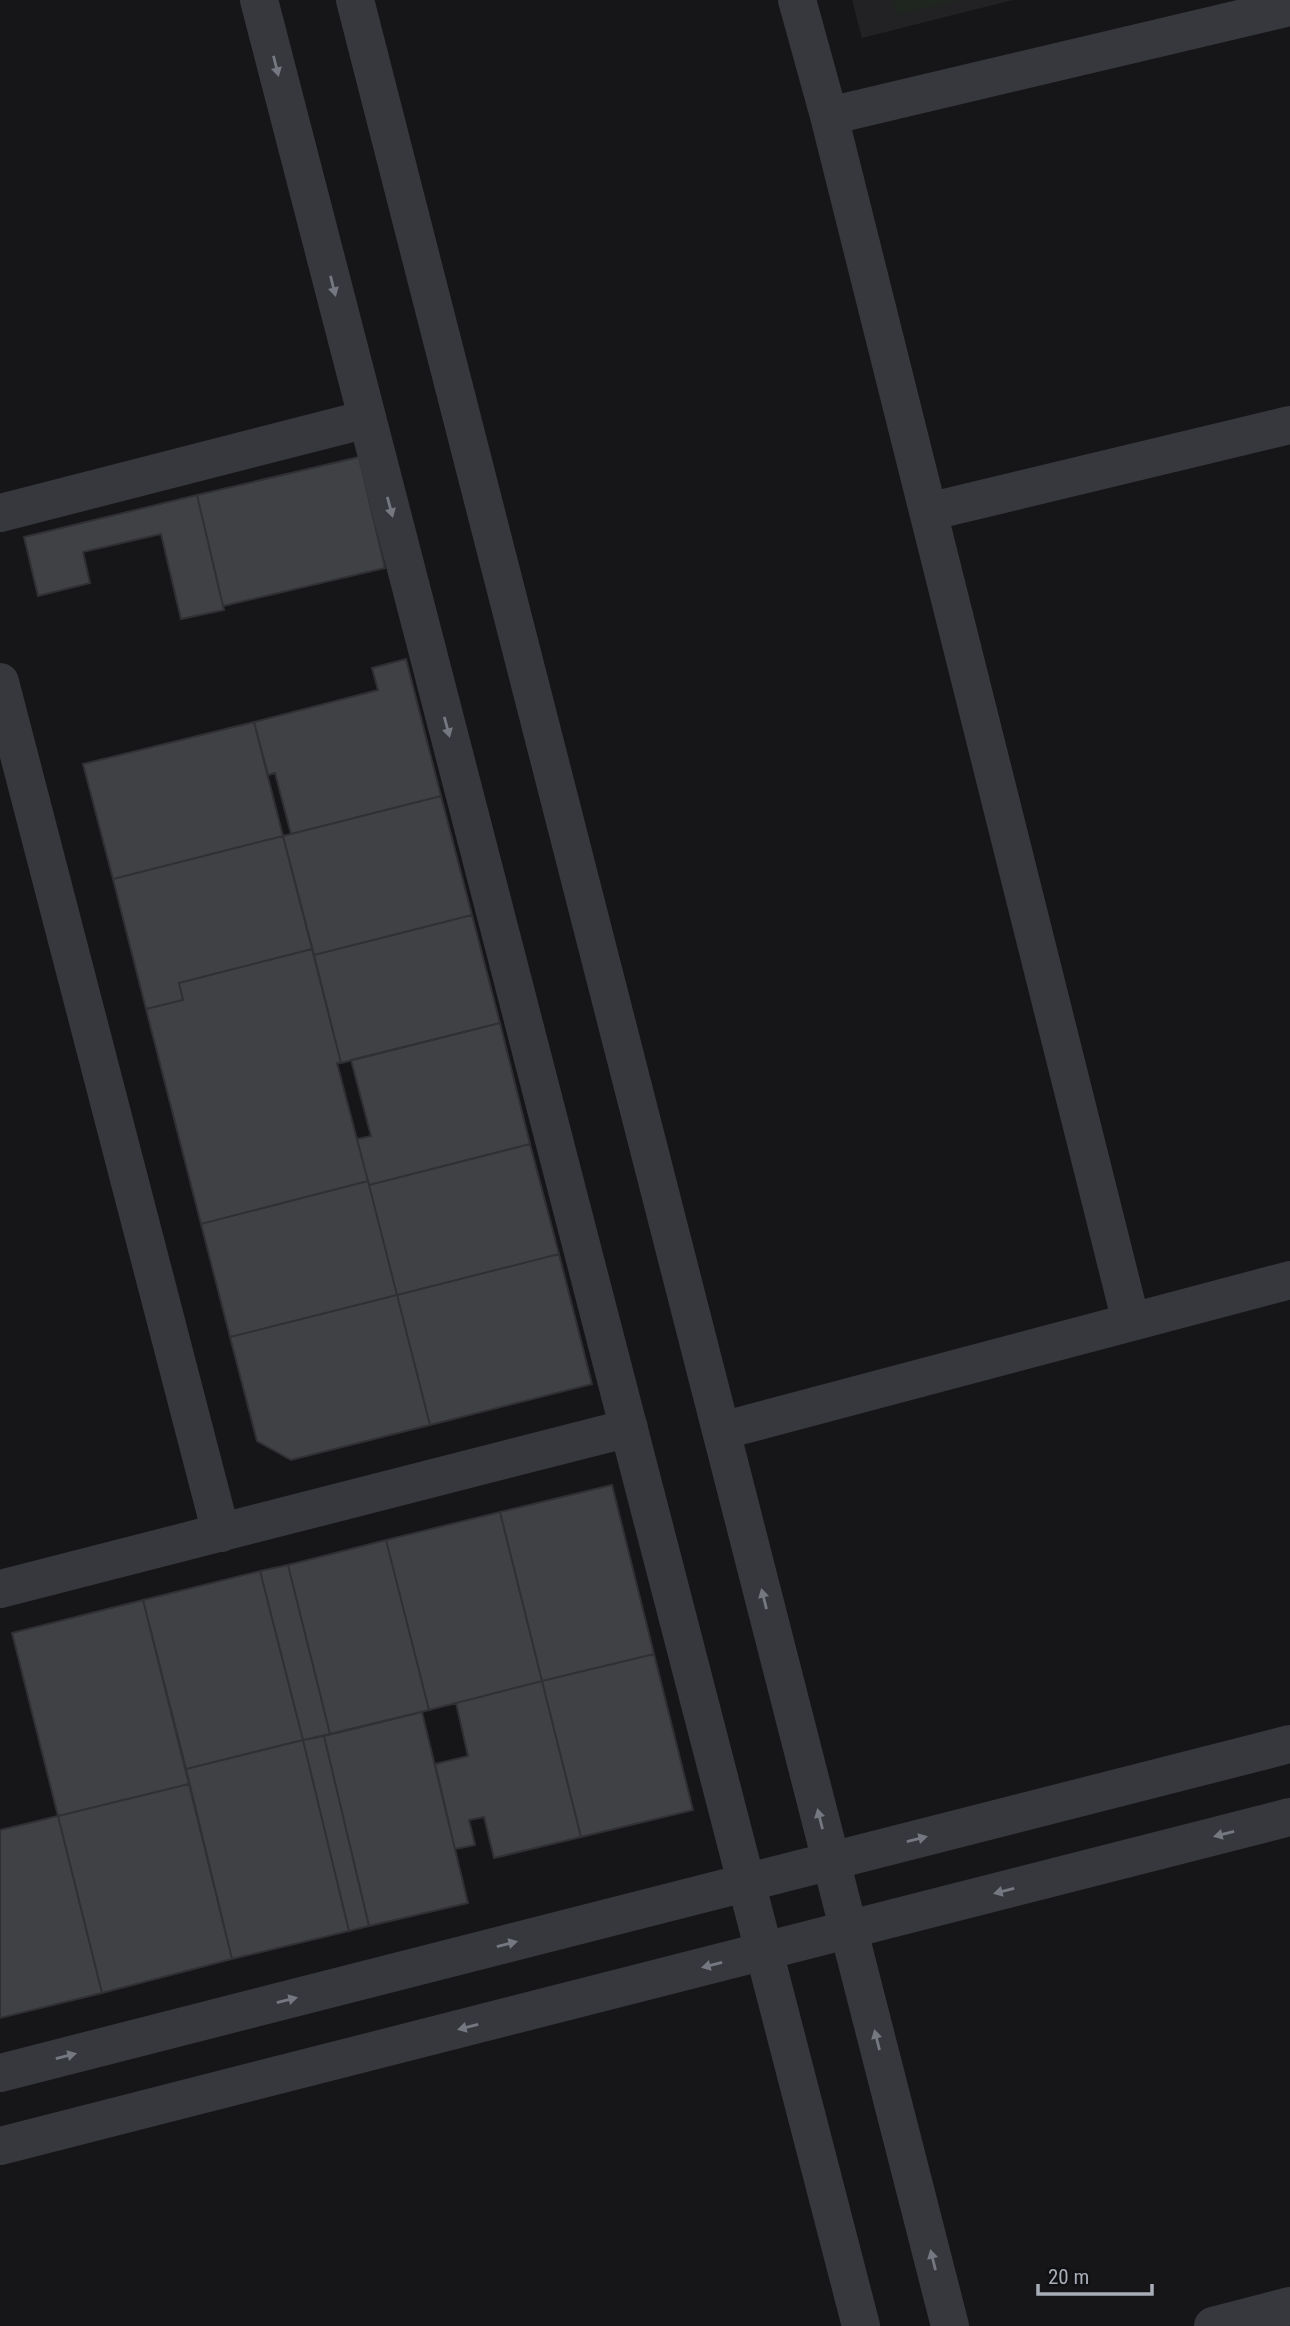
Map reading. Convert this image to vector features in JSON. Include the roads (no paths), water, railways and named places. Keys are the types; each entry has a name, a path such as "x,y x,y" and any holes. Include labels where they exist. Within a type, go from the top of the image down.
{"street":[{"path":"259,0 861,2326"},
{"path":"355,0 950,2326"},
{"path":"797,0 829,116 1131,1322"},
{"path":"829,116 1290,6"},
{"path":"0,513 367,419"},
{"path":"928,512 1290,425"},
{"path":"0,682 9,752 221,1533"},
{"path":"721,1431 1290,1280"},
{"path":"0,1589 629,1428"},
{"path":"0,2073 1290,1744"},
{"path":"0,2146 1290,1817"},
{"path":"1213,2326 1290,2306"}]}
